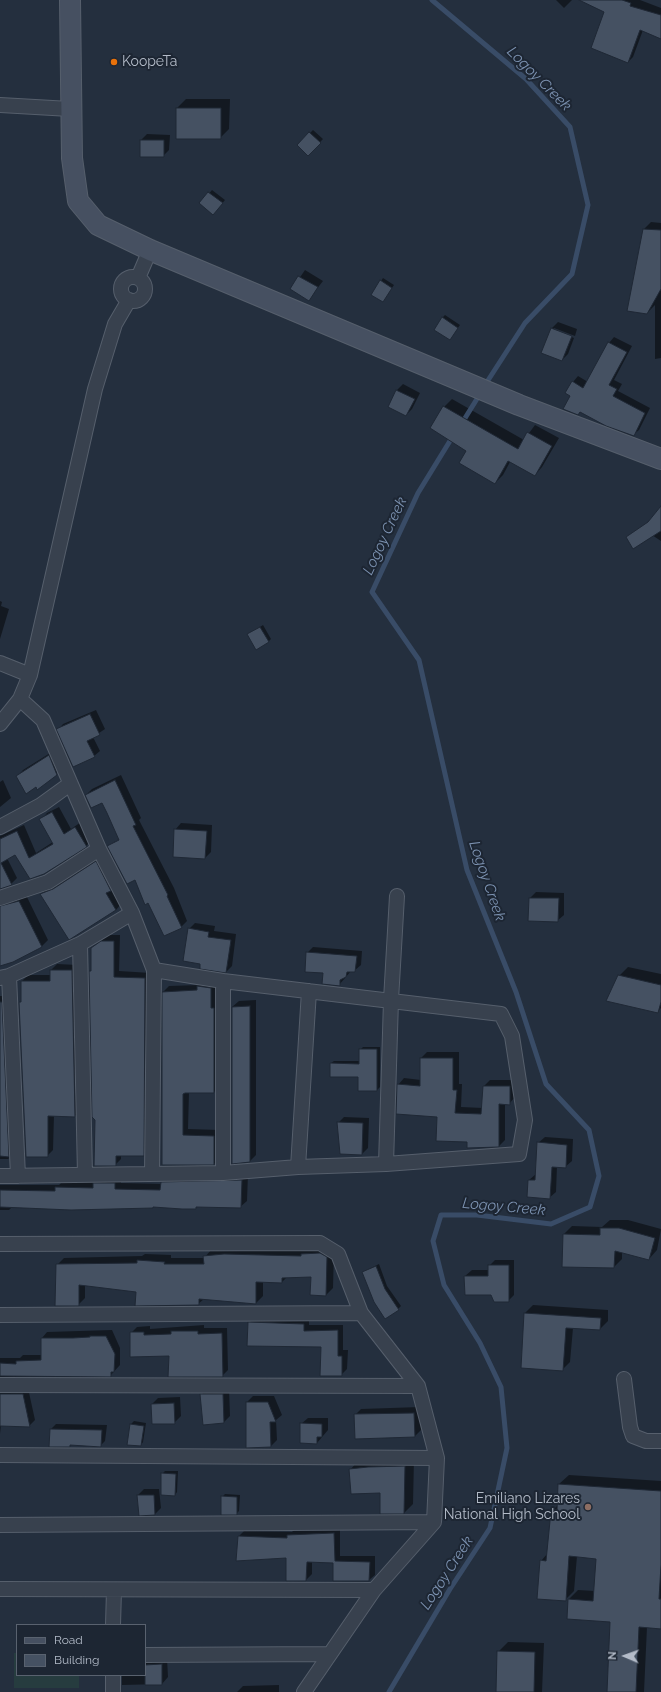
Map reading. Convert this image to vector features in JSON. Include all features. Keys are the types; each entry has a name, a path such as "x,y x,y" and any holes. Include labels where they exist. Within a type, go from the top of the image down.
{"main road":[{"path":"70,0 70,109 72,158 78,201 98,224 150,250 519,405 661,459"}],"street":[{"path":"0,105 70,109"},
{"path":"0,724 20,699 30,675 95,389 115,324 129,300 124,297 121,289 123,282 132,276 138,278 150,250"},
{"path":"0,663 30,675"},
{"path":"20,699 43,720 99,849 132,913 154,970 152,1174"},
{"path":"0,827 41,805 70,784"},
{"path":"0,898 48,882 99,849"},
{"path":"386,1164 391,1000 397,896"},
{"path":"18,1176 4,977 80,944 132,913"},
{"path":"80,944 85,1175"},
{"path":"0,1176 223,1173 298,1167 386,1164 519,1154 525,1120 512,1036 501,1014 223,981 154,970"},
{"path":"223,981 223,1173"},
{"path":"298,1167 309,991"},
{"path":"0,1244 320,1244 338,1254 361,1313 418,1386 438,1458 434,1522 374,1590 304,1692"},
{"path":"0,1315 361,1313"},
{"path":"624,1379 630,1427 633,1436 646,1441 661,1441"},
{"path":"0,1385 418,1386"},
{"path":"0,1455 438,1458"},
{"path":"0,1525 434,1522"},
{"path":"0,1589 374,1590"},
{"path":"113,1624 114,1590"},
{"path":"146,1655 329,1654"},
{"path":"113,1676 113,1692"}],"green space":[{"path":"14,1653 16,1653 16,1676 79,1676 79,1688 14,1688"}],"building":[{"path":"579,0 622,0 631,3 630,6 661,15 661,39 640,30 628,63 591,48 604,12"},
{"path":"176,108 221,108 221,139 176,139"},
{"path":"309,132 321,143 308,156 297,145"},
{"path":"140,140 164,140 164,157 140,157"},
{"path":"208,192 223,203 213,215 199,203"},
{"path":"643,229 661,230 661,289 647,314 627,311"},
{"path":"298,276 318,287 309,301 290,289"},
{"path":"380,280 392,288 383,302 371,295"},
{"path":"442,317 458,328 450,340 434,330"},
{"path":"551,328 572,336 562,361 541,353"},
{"path":"608,342 627,352 609,385 617,389 613,396 645,413 634,436 606,426 580,412 578,415 563,409 570,396 565,393 572,381 583,388"},
{"path":"396,390 415,399 406,416 388,407"},
{"path":"443,406 518,449 527,432 552,446 535,476 508,461 495,484 459,463 466,451 430,428"},
{"path":"661,506 661,531 633,549 626,537 648,522"},
{"path":"260,627 269,642 256,650 247,634"},
{"path":"90,714 100,735 87,741 95,757 73,767 56,729"},
{"path":"49,755 57,775 37,790 36,787 26,794 16,776"},
{"path":"115,780 136,825 133,826 168,895 167,896 182,928 164,936 148,903 145,905 135,880 127,884 107,846 119,840 102,803 91,808 85,795"},
{"path":"52,812 64,834 75,827 87,847 44,874 30,879 15,855 1,863 12,885 0,889 0,839 17,831 29,858 53,844 39,819"},
{"path":"174,829 207,831 205,859 173,857"},
{"path":"96,861 111,891 106,893 116,910 69,940 40,894 53,889"},
{"path":"529,898 559,898 558,922 528,921"},
{"path":"19,901 42,947 13,962 0,966 0,906"},
{"path":"188,928 209,932 208,937 231,940 226,973 200,969 200,964 183,961"},
{"path":"101,941 114,941 114,977 145,978 144,1156 116,1156 116,1166 94,1166 95,1120 92,1117 89,971 91,971 91,948"},
{"path":"306,952 357,956 355,972 347,972 346,977 340,980 340,986 322,984 323,973 305,972"},
{"path":"50,970 72,970 75,1117 48,1116 48,1157 26,1157 19,1002 21,1002 21,981 50,981"},
{"path":"618,975 661,985 661,1002 658,1013 606,1001"},
{"path":"197,986 211,988 211,1008 214,1008 214,1093 183,1094 183,1135 214,1136 214,1165 162,1165 162,992 197,990"},
{"path":"0,1002 2,1002 9,1157 0,1156"},
{"path":"250,1006 250,1162 232,1164 232,1007"},
{"path":"359,1049 377,1049 377,1091 358,1091 358,1077 330,1077 330,1063 359,1064"},
{"path":"420,1058 453,1058 453,1090 457,1090 455,1113 481,1114 483,1086 510,1086 510,1105 499,1104 499,1147 467,1148 467,1142 436,1141 437,1117 396,1114 397,1084 420,1086"},
{"path":"337,1122 363,1123 362,1155 340,1154"},
{"path":"537,1142 567,1145 566,1168 552,1167 550,1199 527,1197 528,1180 535,1180"},
{"path":"242,1180 241,1208 196,1207 196,1209 182,1209 153,1207 71,1210 0,1207 0,1190 55,1191 55,1187 93,1188 93,1183 115,1183 115,1189 160,1190 161,1182"},
{"path":"600,1228 619,1228 655,1238 649,1260 615,1251 614,1268 562,1267 563,1234 600,1235"},
{"path":"320,1253 327,1257 326,1296 310,1295 311,1277 282,1278 282,1283 256,1282 256,1304 199,1299 199,1305 135,1306 136,1292 79,1285 79,1306 55,1306 56,1264 137,1263 137,1260 165,1262 164,1264 204,1264 203,1256 224,1254 301,1256 301,1254"},
{"path":"488,1265 509,1265 509,1302 494,1302 491,1295 465,1295 464,1276 488,1276"},
{"path":"376,1266 385,1289 399,1310 385,1319 374,1302 362,1272"},
{"path":"524,1313 601,1318 600,1330 566,1328 563,1371 521,1368"},
{"path":"248,1322 304,1324 304,1331 338,1330 338,1356 342,1356 342,1376 320,1376 321,1347 247,1346"},
{"path":"171,1331 198,1331 198,1334 222,1333 223,1377 168,1377 169,1356 130,1357 130,1332 144,1332 144,1335 171,1334"},
{"path":"106,1336 115,1354 114,1372 111,1372 111,1377 0,1376 0,1363 16,1364 16,1361 41,1360 41,1338 73,1338"},
{"path":"0,1394 23,1394 30,1427 0,1426"},
{"path":"200,1394 223,1394 224,1423 203,1425"},
{"path":"246,1402 268,1402 276,1422 270,1422 271,1447 246,1448"},
{"path":"174,1403 175,1424 152,1424 151,1404"},
{"path":"414,1413 415,1437 355,1439 354,1414"},
{"path":"300,1423 322,1424 322,1437 317,1437 317,1444 300,1443"},
{"path":"130,1424 144,1426 141,1446 127,1445"},
{"path":"50,1429 102,1430 101,1447 70,1445 70,1447 49,1447"},
{"path":"405,1466 404,1514 380,1514 380,1493 351,1494 349,1469"},
{"path":"161,1473 176,1474 175,1496 161,1495"},
{"path":"558,1484 661,1491 661,1565 659,1599 661,1599 661,1629 639,1627 636,1692 607,1692 610,1622 567,1619 568,1599 593,1601 596,1559 569,1556 566,1601 537,1599 540,1560 546,1561 551,1511 557,1511"},
{"path":"137,1495 154,1495 155,1515 139,1516"},
{"path":"221,1496 237,1497 237,1515 221,1515"},
{"path":"334,1533 335,1561 370,1562 369,1581 333,1581 333,1563 307,1562 306,1581 286,1581 286,1558 236,1561 238,1536 287,1538 287,1535"},
{"path":"497,1651 535,1652 534,1692 496,1692"},
{"path":"162,1664 162,1685 145,1685 146,1665"}],"waterway":[{"name":"Logoy Creek","path":"432,0 526,79 570,127 588,205 572,274 525,323 485,385"},
{"name":"Logoy Creek","path":"462,423 480,394"},
{"name":"Logoy Creek","path":"389,1692 450,1589 490,1528 507,1448 501,1387 480,1343 444,1285 433,1241 441,1215 477,1215 551,1224 590,1207 599,1176 589,1130 546,1084 516,992 467,870 419,660 372,592 418,493 453,436"}],"place":[{"name":"KoopeTa","path":"114,62"},
{"name":"Emiliano Lizares National High School","path":"588,1507"}]}
